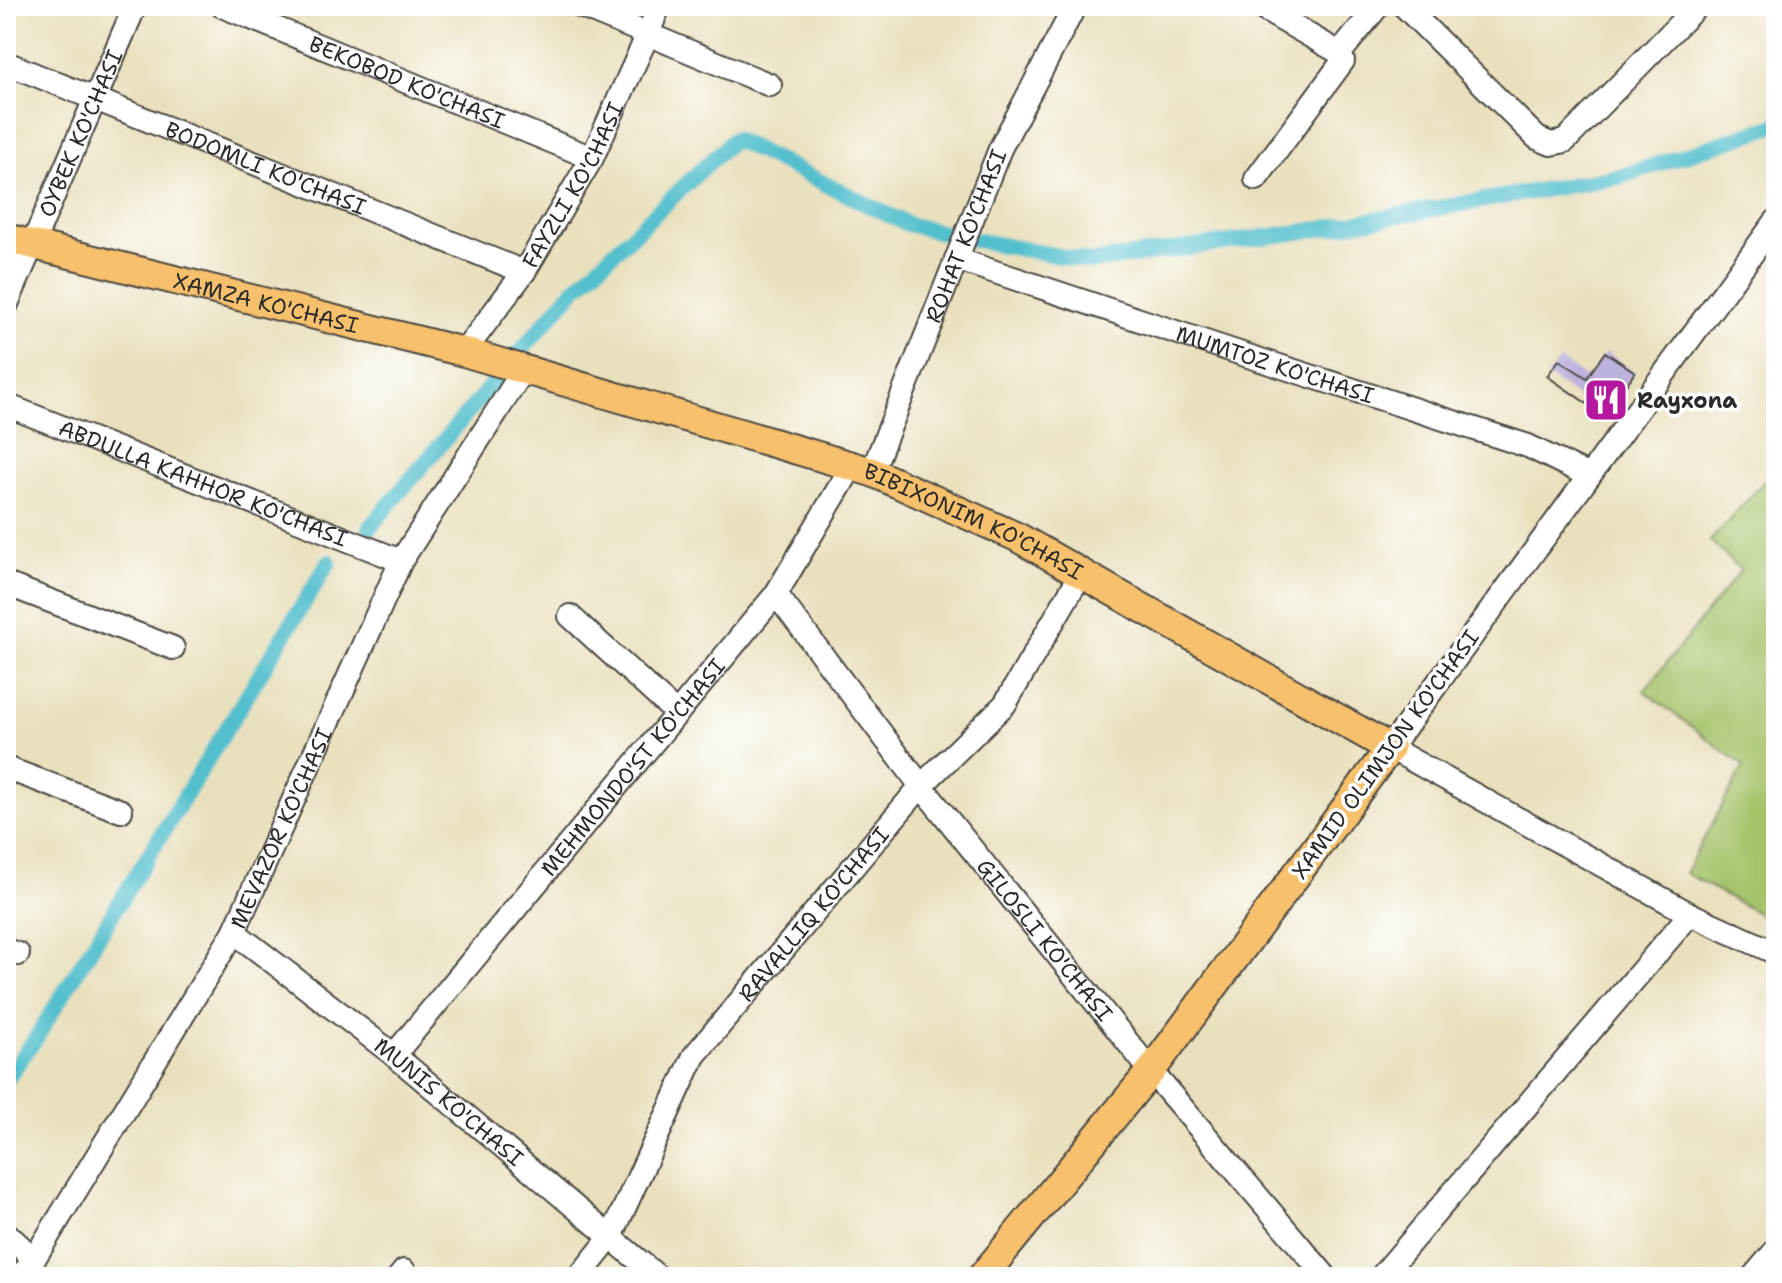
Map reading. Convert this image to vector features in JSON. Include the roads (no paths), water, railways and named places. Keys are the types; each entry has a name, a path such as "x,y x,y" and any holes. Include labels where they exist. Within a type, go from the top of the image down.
{"main road":[{"name":"XAMZA KO'CHASI","path":"19,242 524,369"},
{"name":"BIBIXONIM KO'CHASI","path":"524,369 862,469 1017,537 1390,748"},
{"name":"XAMID OLIMJON KO'CHASI","path":"982,1277 1151,1071 1390,748"}],"street":[{"name":"OYBEK KO'CHASI","path":"6,306 19,242 96,100 135,6"},
{"name":"BEKOBOD KO'CHASI","path":"222,6 592,158"},
{"path":"580,6 770,85"},
{"name":"FAYZLI KO'CHASI","path":"464,352 524,272 592,158 659,6"},
{"name":"ROHAT KO'CHASI","path":"862,469 956,259 1000,149 1075,6"},
{"path":"1256,179 1343,61 1340,53 1258,6"},
{"path":"1340,53 1378,6"},
{"path":"1404,6 1537,138 1551,144 1565,141 1697,6"},
{"name":"BODOMLI KO'CHASI","path":"6,63 524,272"},
{"name":"XAMID OLIMJON KO'CHASI","path":"1390,748 1776,221"},
{"name":"MUMTOZ KO'CHASI","path":"956,259 1528,446 1589,476"},
{"name":"MEVAZOR KO'CHASI","path":"20,1277 34,1259 234,932 401,561 524,369"},
{"name":"ABDULLA KAHHOR KO'CHASI","path":"6,405 401,561"},
{"name":"MEHMONDO'ST KO'CHASI","path":"394,1055 776,594 862,469"},
{"name":"RAVALLIQ KO'CHASI","path":"579,1277 611,1237 694,1056 921,786 1005,704 1082,572"},
{"path":"6,584 173,648"},
{"name":"GILOSLI KO'CHASI","path":"776,594 921,786 1151,1071 1326,1277"},
{"path":"570,616 677,714"},
{"path":"1390,748 1690,914 1776,953"},
{"path":"6,768 121,811"},
{"path":"1381,1277 1690,914"},
{"name":"MUNIS KO'CHASI","path":"234,932 394,1055 658,1277"},
{"path":"6,1233 34,1259"},
{"path":"1753,1277 1776,1250"}],"waterway":[{"path":"519,353 573,291 734,139 907,224 1091,262 1320,229 1622,176 1776,125"},
{"path":"370,527 500,375"},
{"path":"6,1080 38,1035 329,562"}],"place":[{"name":"Rayxona","path":"1606,400"}]}
